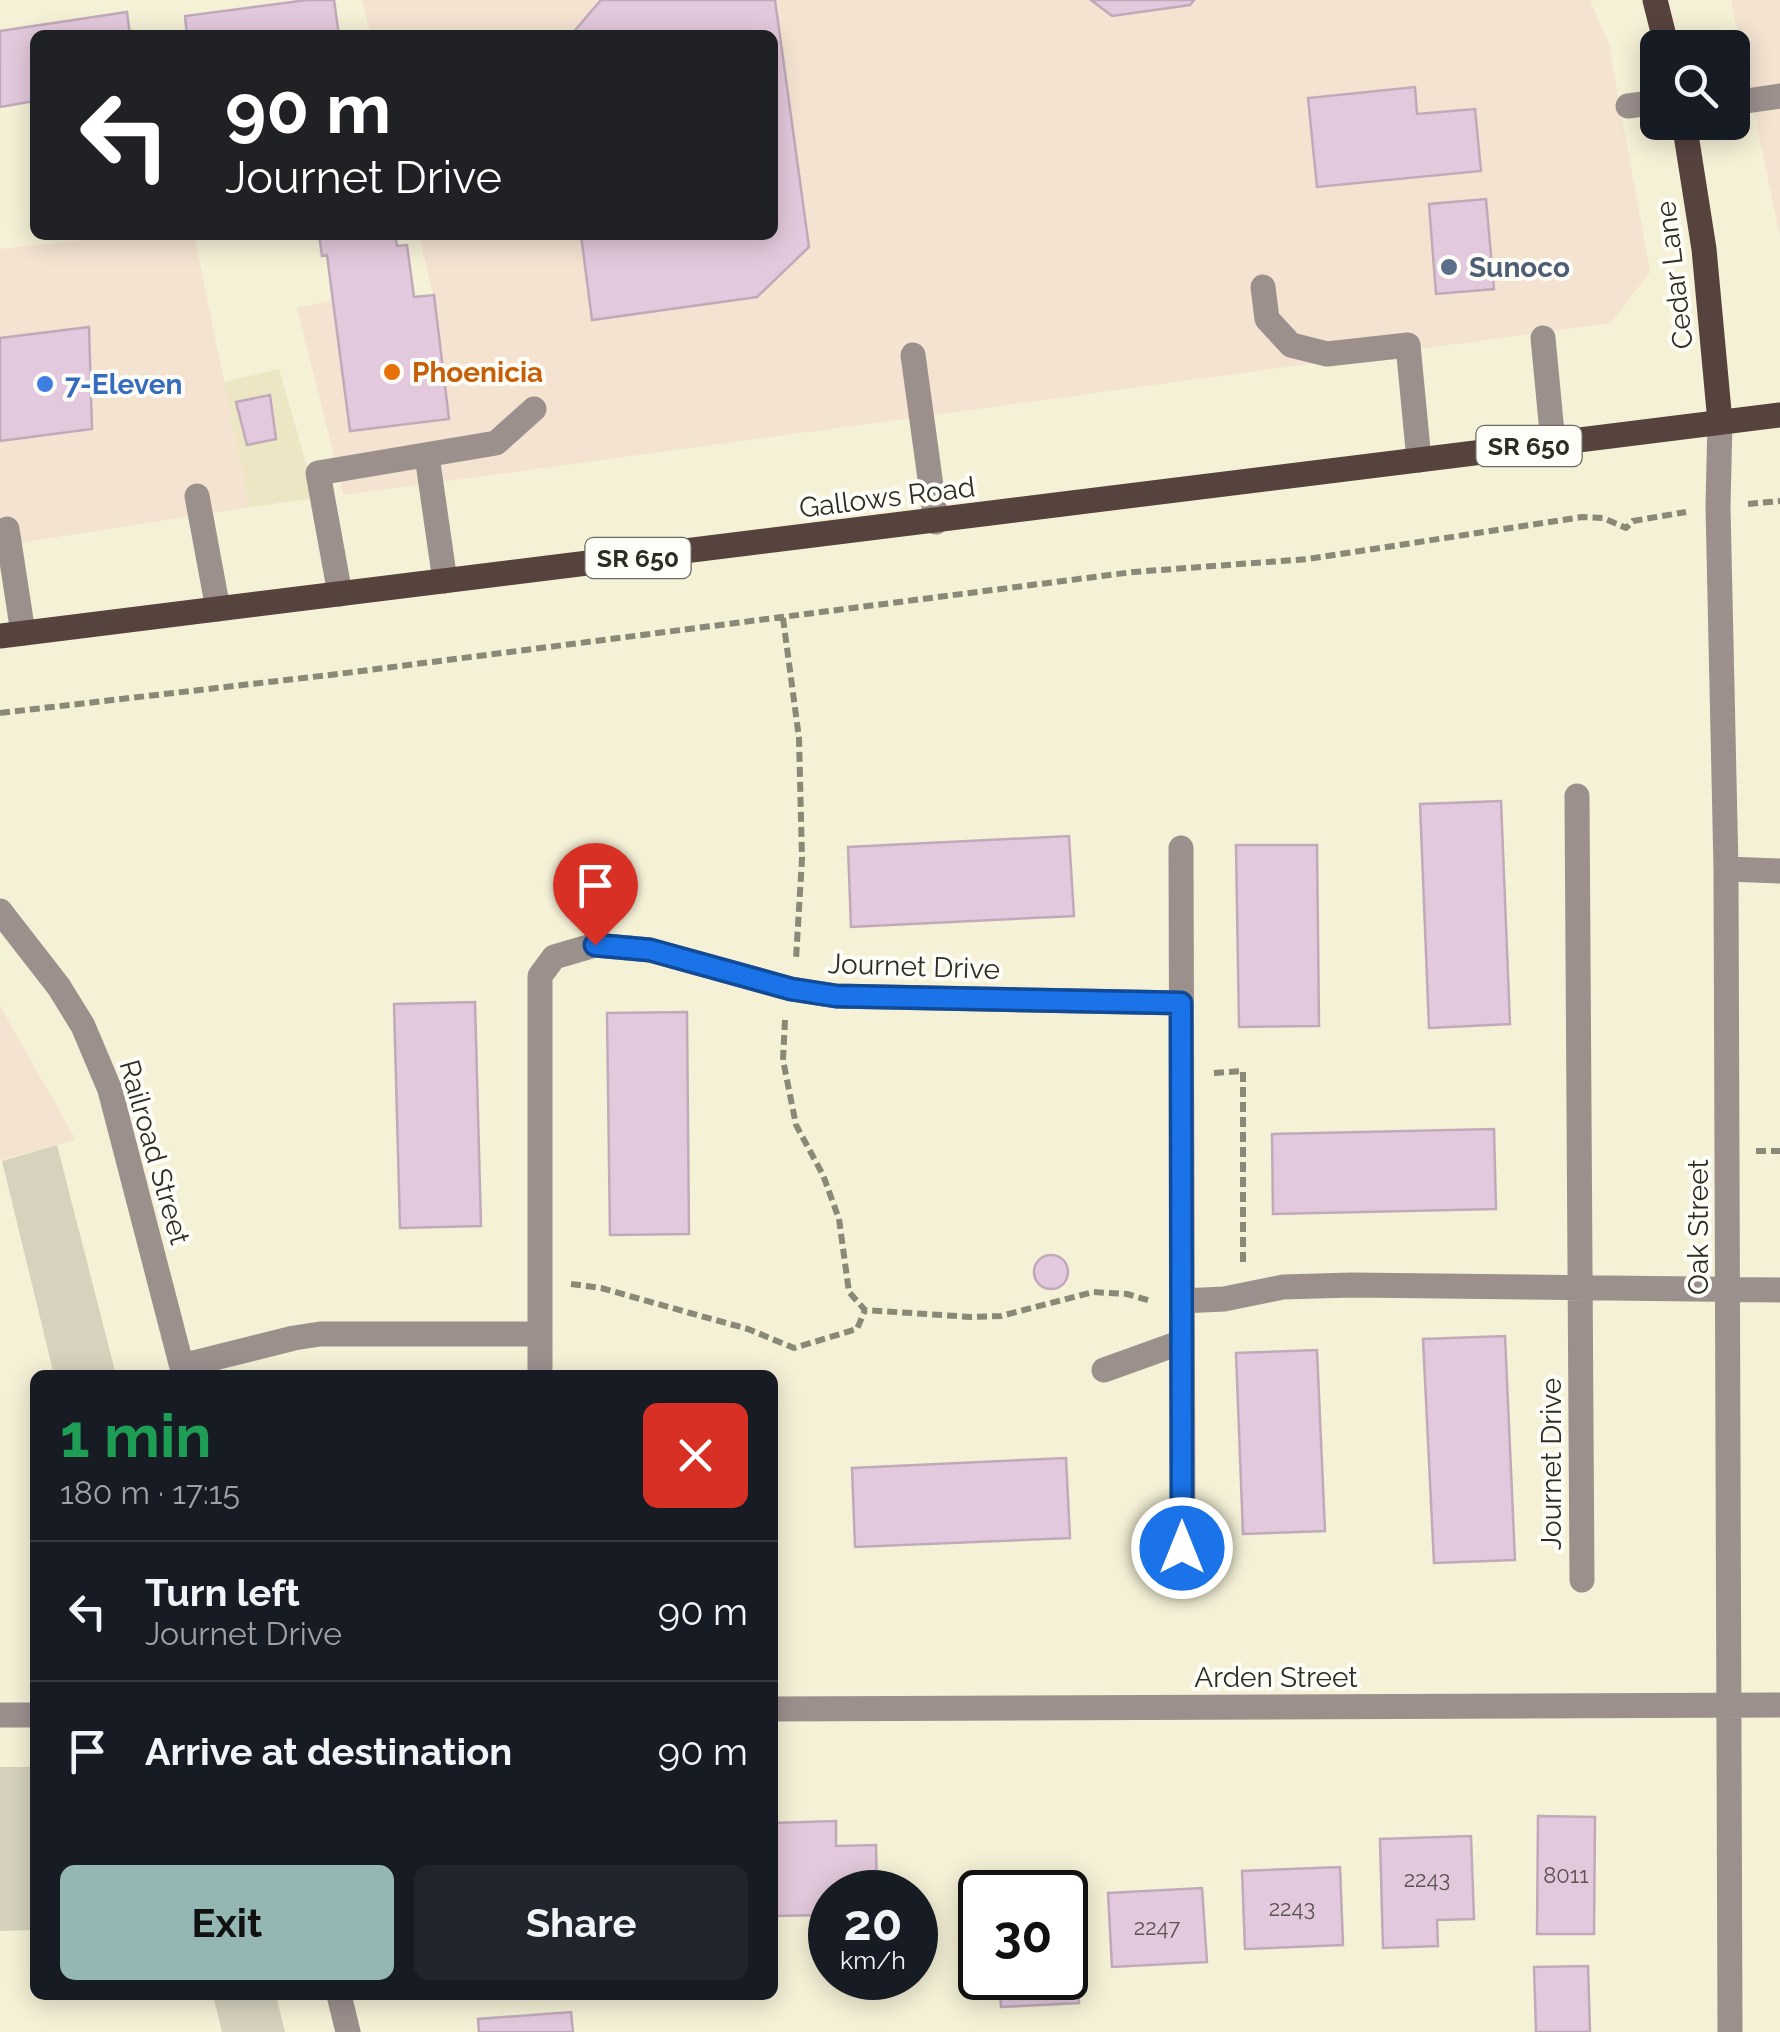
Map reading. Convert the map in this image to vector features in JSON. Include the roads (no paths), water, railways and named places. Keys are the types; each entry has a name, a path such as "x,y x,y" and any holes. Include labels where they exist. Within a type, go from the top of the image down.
{"main road":[{"path":"1655,0 1663,30"},
{"name":"Cedar Lane","path":"1687,140 1704,248 1720,422"},
{"name":"Gallows Road","path":"12,634 1780,415"}],"street":[{"path":"1750,101 1780,96"},
{"path":"1628,106 1640,104"},
{"path":"1262,287 1267,320 1292,346 1327,354 1408,346 1420,460"},
{"path":"1543,338 1553,443"},
{"path":"913,356 936,522"},
{"path":"340,594 318,473 496,443 534,409"},
{"name":"Oak Street","path":"1720,422 1718,506 1726,869 1730,2032"},
{"path":"427,456 444,581"},
{"path":"197,496 218,609"},
{"path":"6,529 12,634"},
{"name":"Journet Drive","path":"1577,796 1582,1580"},
{"path":"1181,848 1182,1548"},
{"path":"1726,869 1780,871"},
{"name":"Railroad Street","path":"0,912 59,987 83,1026 110,1090 183,1370"},
{"name":"Journet Drive","path":"540,1370 540,976 554,957 595,945 650,950 791,989 836,996 1181,1003"},
{"path":"1182,1302 1283,1287 1352,1284 1780,1290"},
{"path":"183,1370 320,1334 540,1334"},
{"path":"1104,1370 1182,1342"},
{"name":"Arden Street","path":"778,1709 1780,1705"},
{"path":"0,1715 30,1715"},
{"path":"339,2000 348,2032"}],"place":[{"name":"Sunoco","path":"1449,267"},
{"name":"Phoenicia","path":"392,372"},
{"name":"7-Eleven","path":"45,384"}]}
